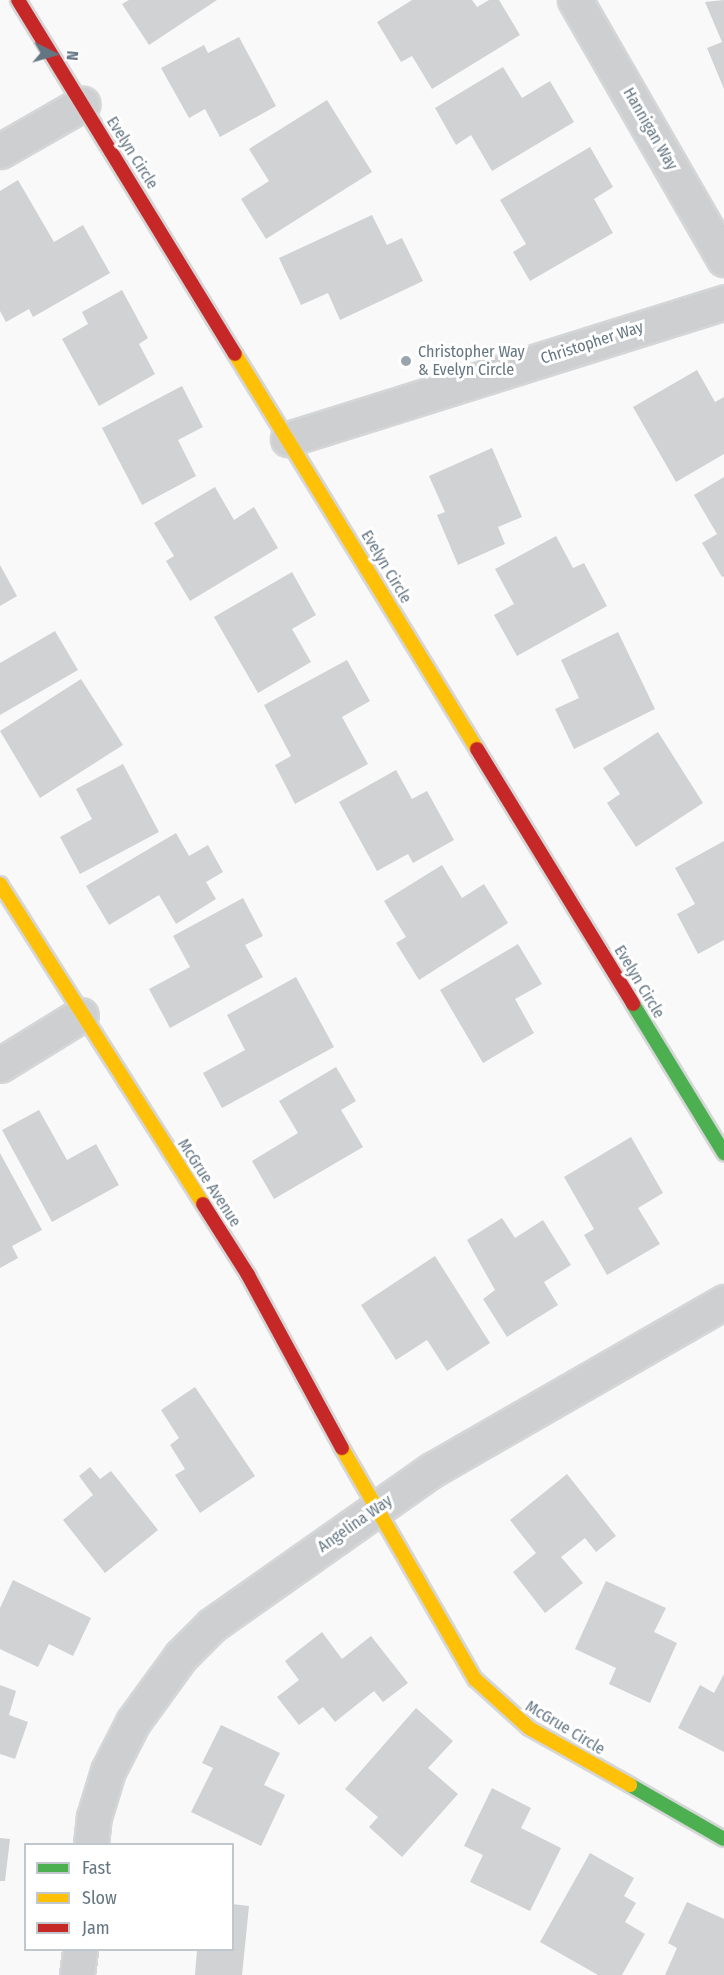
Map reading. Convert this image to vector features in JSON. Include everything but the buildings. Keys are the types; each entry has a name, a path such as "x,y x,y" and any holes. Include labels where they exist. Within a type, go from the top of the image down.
{"street":[{"name":"Evelyn Circle","path":"18,0 724,1153"},
{"name":"Hannigan Way","path":"574,0 724,259"},
{"path":"0,151 82,104"},
{"name":"Christopher Way","path":"288,439 724,302"},
{"name":"McGrue Avenue","path":"0,884 248,1275 375,1509"},
{"path":"0,1065 81,1015"},
{"name":"Angelina Way","path":"91,1843 94,1817 108,1771 133,1722 181,1656 212,1625 432,1470 724,1302"},
{"name":"McGrue Circle","path":"375,1509 475,1679 511,1714 529,1728 724,1839"},
{"path":"77,1975 80,1951"}],"traffic: fast":[{"path":"633,1004 724,1153"},
{"path":"630,1785 724,1839"}],"traffic: slow":[{"path":"235,354 477,749"},
{"path":"0,884 203,1204"},
{"path":"342,1448 475,1679 529,1728 630,1785"}],"traffic: jam":[{"path":"18,0 235,354"},
{"path":"477,749 633,1004"},
{"path":"203,1204 248,1275 342,1448"}],"place":[{"name":"Christopher Way & Evelyn Circle","path":"406,361"}]}
